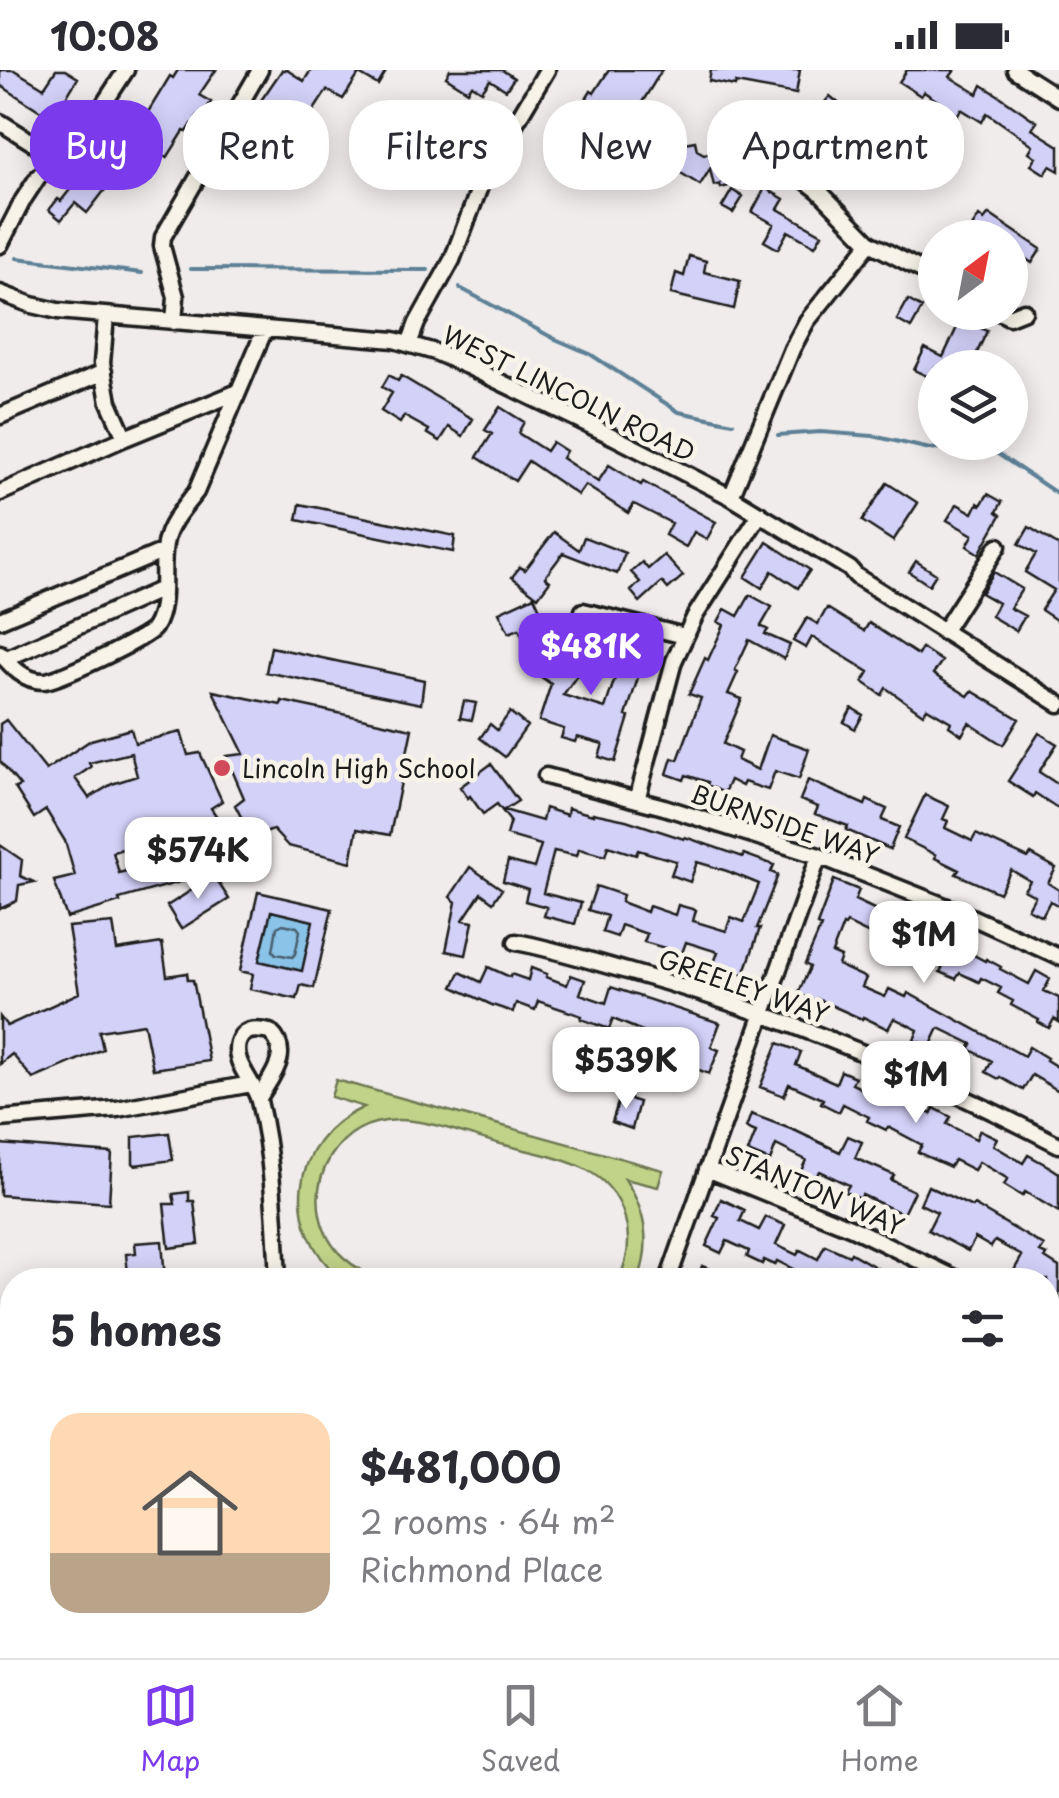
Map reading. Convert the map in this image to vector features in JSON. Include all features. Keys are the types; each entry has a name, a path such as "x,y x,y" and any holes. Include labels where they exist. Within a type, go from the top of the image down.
{"street":[{"path":"106,100 126,70"},
{"path":"174,322 176,297 162,236 260,70"},
{"path":"409,344 452,260 484,176 547,70"},
{"path":"1016,70 1059,98"},
{"path":"0,122 30,141"},
{"path":"0,245 30,188"},
{"path":"818,190 870,243 918,268"},
{"path":"731,496 807,321 870,243"},
{"name":"WEST LINCOLN ROAD","path":"0,293 58,311 394,340 436,352 731,496 1059,704"},
{"path":"106,316 102,363 109,402 125,438"},
{"path":"162,589 2,656 18,673 48,681 138,642 154,631 161,608 165,541 196,492 265,329"},
{"path":"0,416 104,372"},
{"path":"0,493 238,392"},
{"path":"638,800 674,660 760,514"},
{"path":"943,632 998,546"},
{"path":"0,620 164,550"},
{"path":"583,611 685,636"},
{"name":"BURNSIDE WAY","path":"546,776 819,856 950,908 1059,958"},
{"path":"672,1268 819,856"},
{"name":"GREELEY WAY","path":"516,942 682,986 762,1013 884,1060 1059,1146"},
{"path":"259,1098 281,1060 280,1042 270,1032 252,1030 245,1032 237,1052 259,1098 270,1169 277,1268"},
{"path":"0,1118 117,1108 251,1084"},
{"name":"STANTON WAY","path":"707,1169 852,1228 935,1268"}],"green space":[{"path":"336,1080 663,1170 658,1187 625,1179 645,1228 642,1268 623,1268 628,1233 625,1217 610,1190 585,1169 431,1124 387,1121 366,1126 347,1137 324,1170 319,1192 323,1227 335,1249 358,1268 331,1268 309,1235 302,1211 302,1186 320,1141 339,1122 364,1107 331,1097"}],"water":[{"path":"271,911 313,921 302,971 259,961"}],"building":[{"path":"0,70 14,70 44,88 56,70 65,70 78,78 65,100 30,100 30,104 0,85"},
{"path":"178,70 216,70 199,95 208,100 183,100 183,133 167,158 163,155 163,100 155,100 170,76 173,78"},
{"path":"282,70 304,81 311,70 387,70 378,85 359,74 343,99 327,90 321,100 261,100"},
{"path":"450,70 502,70 514,78 506,90 490,80 482,91 472,85 468,91 446,77"},
{"path":"609,70 662,70 643,100 585,100 591,91 594,93"},
{"path":"711,70 800,70 796,94 709,81"},
{"path":"907,70 955,70 950,77 978,94 982,85 1037,122 1032,129 1059,146 1059,171 1050,166 1045,174 1031,165 1036,157 1029,152 1033,145 987,113 982,122 964,111 964,100 936,100 924,92 921,96 899,82"},
{"path":"695,141 697,150 707,153 707,174 700,185 687,177 687,143"},
{"path":"70,190 105,190 87,213 75,203 61,220 49,210 58,199 61,201"},
{"path":"732,190 743,197 733,213 722,207"},
{"path":"764,190 768,190 784,199 778,209 822,234 815,246 788,231 778,249 764,241 774,224 752,212"},
{"path":"1028,240 1041,249 1032,263 1028,260"},
{"path":"689,256 706,261 704,272 740,281 734,309 671,294 676,273 684,276"},
{"path":"908,300 918,306 911,328 897,320"},
{"path":"956,330 987,331 978,350 946,350"},
{"path":"389,375 398,381 401,376 473,419 463,436 449,427 440,441 404,416 400,423 381,411 392,393 382,387"},
{"path":"500,407 524,422 518,433 546,451 552,442 566,451 562,458 598,482 609,465 716,522 707,539 694,532 686,547 665,535 671,523 634,504 628,513 585,485 578,495 528,461 515,481 477,457 492,434 485,430"},
{"path":"887,483 918,503 893,541 862,521"},
{"path":"988,494 1002,502 997,512 1001,515 979,554 967,546 973,535 947,520 957,504 973,513"},
{"path":"300,504 455,536 453,552 297,520"},
{"path":"1029,527 1059,546 1059,622 1041,610 1054,590 1025,572 1036,554 1019,544"},
{"path":"554,532 579,550 584,537 625,553 617,574 563,553 545,577 550,581 538,597 512,577 520,567 525,570"},
{"path":"767,542 810,570 798,588 772,571 762,588 745,577"},
{"path":"664,555 683,576 668,589 662,582 640,602 631,591 640,582 631,572 642,562 648,569"},
{"path":"916,561 936,574 929,585 909,572"},
{"path":"994,572 1022,589 1010,608 1025,616 1016,631 991,616 998,603 981,593"},
{"path":"750,595 772,607 761,626 768,630 765,634 790,645 784,659 749,640 728,694 742,699 723,744 740,752 737,760 758,770 770,735 809,749 799,779 775,771 768,790 730,780 724,793 707,785 708,782 667,774 672,758 678,760 701,698 689,694 724,625 718,622 725,609 738,616"},
{"path":"534,596 554,640 529,651 519,629 509,633 499,612"},
{"path":"827,608 864,631 869,623 918,655 922,648 942,661 933,674 968,696 972,691 1019,719 1003,745 969,723 962,735 949,726 951,722 927,708 923,714 886,688 882,695 863,682 869,672 812,637 806,648 793,641 807,618 818,624"},
{"path":"612,641 646,652 615,762 599,757 603,744 577,737 575,742 561,738 564,729 539,721 551,684 537,674 558,644 574,655 581,645 593,653 563,695 605,708 620,663 607,659"},
{"path":"271,647 424,680 421,704 266,672"},
{"path":"213,691 281,705 282,701 412,729 390,835 357,829 351,862 288,846 273,830 252,838 235,805 244,798 226,756 244,754"},
{"path":"464,701 476,703 472,720 460,718"},
{"path":"852,708 863,715 855,729 844,722"},
{"path":"510,712 527,726 505,757 480,738 490,724 497,730"},
{"path":"6,720 46,770 91,740 131,729 135,743 181,732 188,755 200,753 222,801 211,808 225,829 185,855 198,877 67,918 54,881 75,876 65,841 46,810 34,818 15,788 20,786 0,761 0,724","holes":["131,753 137,776 112,784 89,798 75,778 91,767 89,763","161,830 173,848 148,865 119,873 113,852 138,844"]},
{"path":"1039,733 1057,744 1039,772 1059,785 1059,809 1008,781"},
{"path":"491,764 518,801 504,810 542,821 545,808 567,815 568,808 593,813 774,865 771,872 778,875 744,975 714,963 718,952 686,942 682,953 644,942 647,934 621,925 617,937 602,932 607,916 588,910 596,886 623,895 621,902 647,912 649,906 675,915 678,905 696,910 693,921 726,931 731,917 744,922 759,884 727,871 697,862 690,882 671,875 676,861 638,850 636,855 608,846 605,856 579,849 577,856 554,851 543,893 581,903 575,924 544,916 547,907 525,901 528,889 503,881 508,861 534,868 541,845 506,835 510,821 497,804 483,814 460,787"},
{"path":"808,780 865,805 867,800 887,809 882,820 899,827 890,849 846,830 848,826 815,814 818,807 800,800"},
{"path":"925,795 949,806 943,819 948,821 945,828 972,841 976,834 1028,858 1031,854 1056,868 1048,883 1059,890 1059,906 1050,901 1042,916 1028,909 1035,896 1024,890 1030,881 1011,870 999,893 956,874 959,870 904,839"},
{"path":"0,845 22,860 20,876 34,882 19,885 17,901 0,909"},
{"path":"470,867 502,889 493,902 481,893 463,920 473,922 466,955 446,951 456,902 450,897"},
{"path":"214,876 229,899 181,929 167,906"},
{"path":"834,880 859,890 855,900 929,935 934,926 949,933 946,940 1029,984 1036,971 1050,979 1044,991 1059,998 1059,1022 1054,1019 1049,1028 1011,1005 1013,1001 998,993 1001,988 960,973 956,979 940,972 943,966 912,952 907,962 874,945 878,938 847,923 832,953 841,957 838,965 866,978 862,987 885,997 889,989 906,997 908,993 1024,1056 1029,1047 1059,1068 1059,1091 1032,1075 1023,1090 999,1079 986,1072 992,1061 969,1049 972,1044 939,1028 930,1047 914,1040 918,1030 894,1018 888,1029 798,994 810,967 805,964 821,927 817,925"},
{"path":"258,892 332,909 314,988 301,985 297,999 250,989 253,974 240,971","holes":["271,911 313,921 302,971 259,961"]},
{"path":"113,923 117,950 162,943 167,976 187,973 188,980 193,980 209,1061 153,1069 144,1024 99,1031 103,1049 33,1079 12,1054 0,1064 0,1017 7,1026 79,993 68,927"},
{"path":"488,967 528,980 531,968 567,985 571,975 585,980 580,994 606,1003 611,987 720,1023 711,1047 719,1050 709,1074 686,1065 695,1041 675,1033 671,1043 613,1019 609,1029 538,1001 535,1010 516,1003 513,1012 453,987 460,972 481,982"},
{"path":"778,1043 801,1052 796,1065 836,1083 841,1071 855,1077 852,1084 883,1099 889,1085 905,1093 902,1098 931,1114 934,1108 951,1117 947,1124 976,1139 980,1130 997,1138 993,1145 1023,1163 1028,1155 1050,1167 1059,1173 1059,1212 1004,1185 1008,1179 979,1162 974,1170 954,1160 950,1167 918,1152 922,1145 867,1121 869,1117 843,1104 839,1112 821,1103 823,1099 789,1084 784,1096 760,1087"},
{"path":"620,1096 639,1102 632,1129 612,1122"},
{"path":"751,1114 840,1152 848,1136 862,1142 855,1158 894,1175 891,1180 914,1191 903,1214 862,1195 860,1199 845,1192 849,1185 819,1171 815,1180 800,1173 806,1160 776,1145 770,1161 748,1152 756,1132 746,1128"},
{"path":"169,1133 173,1160 133,1163 133,1137"},
{"path":"0,1144 112,1153 109,1203 0,1195"},
{"path":"928,1186 974,1205 1044,1246 1040,1252 1059,1268 1015,1268 1022,1256 995,1241 991,1247 975,1238 968,1251 928,1230 937,1212 920,1204"},
{"path":"189,1192 189,1201 194,1201 199,1244 169,1248 164,1204 175,1204 173,1194"},
{"path":"721,1199 745,1210 740,1221 759,1230 766,1217 785,1225 776,1245 797,1255 800,1250 818,1259 825,1245 849,1256 851,1253 877,1268 791,1268 764,1260 762,1264 747,1257 749,1251 727,1241 721,1253 706,1246 719,1218 714,1216"},
{"path":"162,1241 164,1268 127,1268 126,1254 136,1253 135,1243"}],"waterway":[{"path":"17,258 142,273"},
{"path":"191,269 428,270"},
{"path":"460,288 590,354 679,412 733,423"},
{"path":"778,435 820,432 873,436 930,449 970,445 998,454 1059,495"}],"place":[{"name":"Lincoln High School","path":"222,768"}]}
